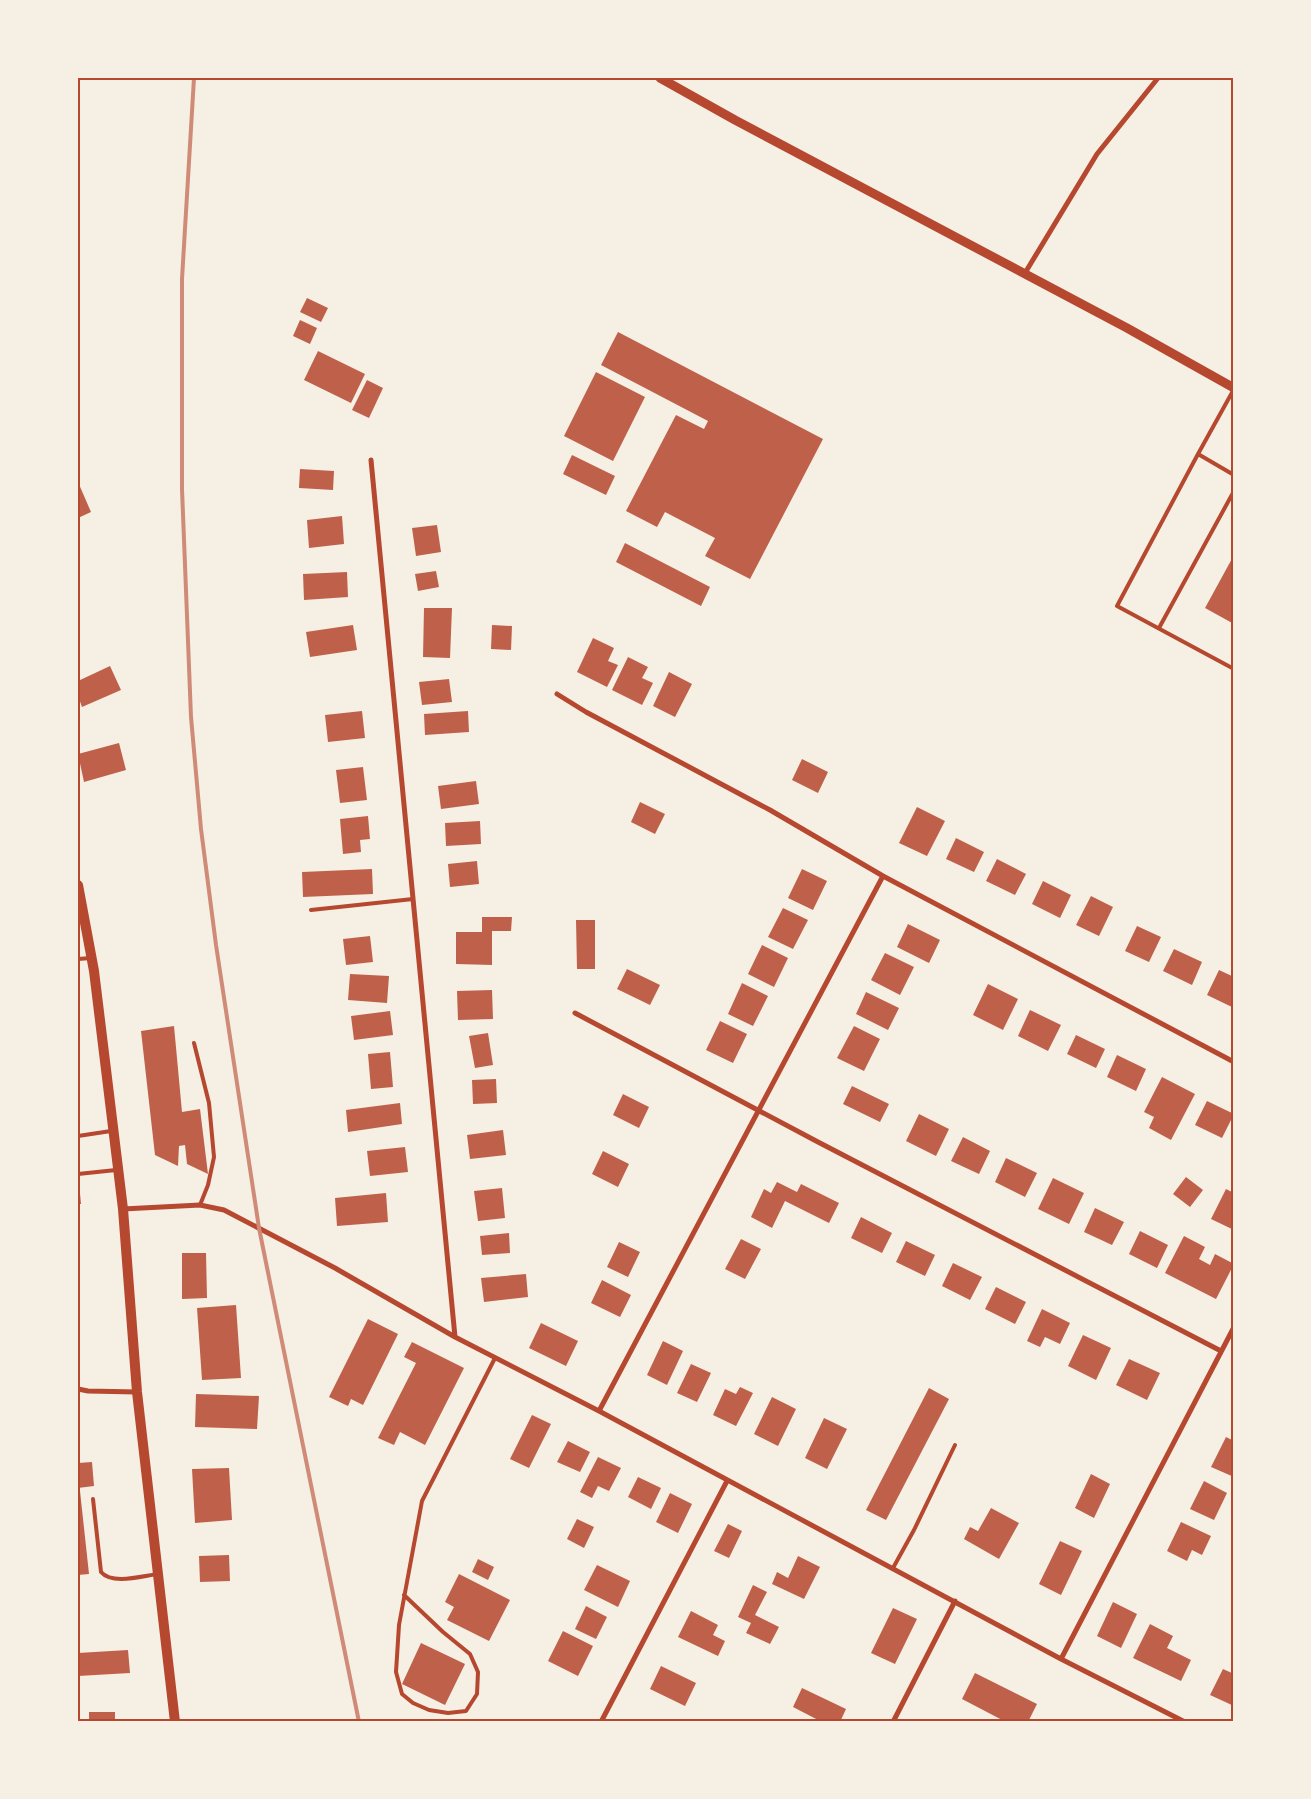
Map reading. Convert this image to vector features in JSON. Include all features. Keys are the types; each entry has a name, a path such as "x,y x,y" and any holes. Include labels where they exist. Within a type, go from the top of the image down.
{"main road":[{"path":"78,885 91,958 114,1131 123,1209 137,1392 176,1722"}],"street":[{"path":"660,78 735,120 1025,273 1234,389"},
{"path":"1025,273 1098,154 1158,78"},
{"path":"371,460 455,1337"},
{"path":"556,694 586,712 770,810 883,876 1234,1062"},
{"path":"599,1411 883,876"},
{"path":"575,1013 1221,1351"},
{"path":"123,1209 200,1205 224,1210 335,1268 455,1337 599,1411 1061,1659 1185,1722"},
{"path":"1061,1659 1234,1327"},
{"path":"78,1389 137,1392"},
{"path":"601,1722 727,1481"},
{"path":"893,1722 955,1601"}],"lane":[{"path":"1234,389 1117,606 1234,669"},
{"path":"1198,454 1234,475"},
{"path":"1159,628 1234,491"},
{"path":"311,910 413,900"},
{"path":"78,959 91,958"},
{"path":"194,1043 209,1103 214,1157 208,1185 200,1205"},
{"path":"78,1136 114,1131"},
{"path":"78,1174 118,1170"},
{"path":"404,1595 443,1632 470,1654 478,1672 476,1694 466,1711 448,1714 429,1710 414,1703 402,1694 396,1672 399,1625 404,1595 422,1501 495,1358"},
{"path":"892,1568 914,1530 955,1445"},
{"path":"93,1499 101,1572 105,1577 113,1580 158,1574"}],"building":[{"path":"307,298 328,308 321,322 300,312"},
{"path":"300,320 317,328 310,344 293,336"},
{"path":"618,332 823,439 750,579 705,556 715,538 665,512 657,527 626,511 676,415 704,429 708,421 601,365"},
{"path":"318,351 365,374 351,403 304,380"},
{"path":"596,372 645,397 613,461 564,436"},
{"path":"367,380 383,388 369,418 352,410"},
{"path":"572,455 615,476 606,495 563,474"},
{"path":"300,469 334,471 333,490 299,488"},
{"path":"78,482 91,512 78,518"},
{"path":"342,516 344,544 309,548 307,520"},
{"path":"437,525 441,552 416,556 412,528"},
{"path":"625,543 710,587 701,606 616,562"},
{"path":"1234,555 1234,624 1205,608"},
{"path":"436,571 439,587 418,591 415,574"},
{"path":"347,572 348,597 304,600 303,574"},
{"path":"424,608 452,608 450,658 423,657"},
{"path":"353,625 357,650 310,657 306,632"},
{"path":"492,625 512,626 511,650 491,649"},
{"path":"593,638 614,648 608,661 618,665 607,687 577,672"},
{"path":"628,657 648,667 642,678 653,683 642,705 612,690"},
{"path":"110,666 121,690 82,707 78,696 78,681"},
{"path":"669,672 692,684 675,717 653,706"},
{"path":"449,679 452,702 422,705 419,682"},
{"path":"362,711 365,738 328,742 325,715"},
{"path":"468,711 469,732 425,735 424,714"},
{"path":"119,743 126,770 84,782 78,754"},
{"path":"802,759 828,772 818,793 792,780"},
{"path":"363,767 367,800 340,803 336,770"},
{"path":"476,781 479,804 441,809 438,786"},
{"path":"640,802 665,814 655,834 631,822"},
{"path":"917,807 945,821 927,856 899,843"},
{"path":"368,816 370,839 360,840 361,852 343,854 340,819"},
{"path":"480,821 481,844 446,846 445,823"},
{"path":"956,838 984,852 974,872 946,859"},
{"path":"997,859 1026,874 1015,895 986,881"},
{"path":"477,861 479,884 450,887 448,864"},
{"path":"372,869 373,894 303,897 302,872"},
{"path":"802,869 827,881 813,910 788,898"},
{"path":"1043,881 1071,895 1060,918 1032,904"},
{"path":"1091,896 1113,907 1099,936 1076,925"},
{"path":"783,908 808,920 793,949 768,937"},
{"path":"482,917 512,917 511,931 492,931 492,965 456,964 456,932 482,932"},
{"path":"576,920 595,920 595,969 577,969"},
{"path":"908,924 940,940 929,963 897,947"},
{"path":"1137,926 1161,937 1149,962 1125,951"},
{"path":"370,936 373,962 346,965 343,939"},
{"path":"762,945 788,958 774,987 748,974"},
{"path":"1174,949 1202,962 1192,985 1163,971"},
{"path":"885,953 914,967 900,995 871,980"},
{"path":"627,969 660,985 650,1005 617,989"},
{"path":"1219,970 1234,977 1234,1008 1207,995"},
{"path":"350,974 389,976 387,1003 348,1000"},
{"path":"742,983 768,996 753,1026 728,1014"},
{"path":"988,984 1018,999 1003,1030 973,1015"},
{"path":"492,990 493,1019 458,1020 457,991"},
{"path":"866,992 899,1008 888,1030 856,1014"},
{"path":"1030,1010 1061,1025 1048,1051 1018,1036"},
{"path":"390,1011 393,1035 354,1040 351,1016"},
{"path":"720,1021 747,1034 733,1063 706,1050"},
{"path":"174,1026 182,1112 200,1109 208,1174 187,1164 185,1145 179,1146 178,1166 155,1155 141,1031"},
{"path":"854,1026 880,1039 864,1071 837,1058"},
{"path":"488,1033 493,1065 475,1068 469,1036"},
{"path":"1076,1035 1105,1049 1096,1068 1067,1054"},
{"path":"390,1052 393,1087 371,1089 368,1054"},
{"path":"1117,1055 1146,1069 1136,1091 1107,1077"},
{"path":"1162,1077 1195,1094 1171,1140 1149,1128 1154,1117 1144,1112"},
{"path":"496,1079 497,1103 473,1104 472,1080"},
{"path":"852,1086 889,1104 880,1122 843,1104"},
{"path":"623,1094 649,1107 639,1128 613,1115"},
{"path":"1207,1101 1234,1114 1222,1138 1195,1125"},
{"path":"400,1103 402,1124 348,1132 346,1110"},
{"path":"919,1114 949,1129 936,1156 906,1141"},
{"path":"503,1130 506,1155 470,1159 467,1135"},
{"path":"963,1137 990,1151 979,1174 951,1161"},
{"path":"405,1147 408,1172 370,1176 367,1151"},
{"path":"603,1151 629,1164 618,1187 592,1174"},
{"path":"1006,1158 1037,1173 1025,1197 995,1182"},
{"path":"1186,1177 1203,1190 1190,1207 1173,1194"},
{"path":"1053,1178 1084,1193 1069,1224 1038,1209"},
{"path":"777,1182 797,1192 801,1184 839,1203 829,1223 785,1201 772,1228 751,1217 764,1189 771,1193"},
{"path":"79,1183 81,1204 78,1204"},
{"path":"502,1188 505,1218 478,1221 474,1191"},
{"path":"1226,1189 1234,1193 1234,1230 1211,1219"},
{"path":"386,1193 388,1222 337,1226 335,1198"},
{"path":"1095,1208 1124,1222 1112,1245 1084,1232"},
{"path":"861,1217 892,1233 882,1253 851,1238"},
{"path":"1140,1231 1168,1245 1157,1268 1129,1254"},
{"path":"509,1233 510,1253 482,1255 480,1236"},
{"path":"1184,1236 1205,1247 1199,1259 1210,1265 1215,1254 1234,1264 1216,1299 1165,1273"},
{"path":"741,1239 761,1249 745,1279 725,1269"},
{"path":"906,1241 935,1255 925,1276 896,1262"},
{"path":"619,1242 640,1252 628,1277 607,1267"},
{"path":"182,1253 206,1253 207,1298 182,1299"},
{"path":"953,1263 982,1277 970,1300 942,1286"},
{"path":"526,1274 528,1297 484,1302 481,1278"},
{"path":"602,1280 631,1295 620,1317 591,1303"},
{"path":"996,1287 1026,1302 1015,1324 985,1309"},
{"path":"236,1305 241,1378 202,1380 197,1308"},
{"path":"1042,1309 1070,1323 1060,1344 1045,1337 1040,1347 1027,1341"},
{"path":"368,1319 398,1334 363,1405 351,1399 348,1406 329,1397"},
{"path":"541,1323 578,1341 566,1366 529,1348"},
{"path":"1083,1335 1111,1348 1096,1380 1068,1366"},
{"path":"663,1341 683,1351 667,1385 647,1375"},
{"path":"412,1342 464,1368 425,1445 400,1432 394,1445 378,1438 416,1363 404,1357"},
{"path":"1129,1359 1160,1373 1147,1400 1116,1385"},
{"path":"691,1364 711,1373 697,1402 677,1393"},
{"path":"740,1387 753,1393 736,1426 713,1415 725,1389 736,1394"},
{"path":"929,1388 949,1399 886,1520 866,1510"},
{"path":"196,1394 259,1396 257,1429 195,1427"},
{"path":"772,1397 796,1409 778,1446 754,1434"},
{"path":"532,1415 551,1424 529,1468 510,1459"},
{"path":"824,1418 847,1429 827,1469 805,1458"},
{"path":"1226,1437 1234,1441 1234,1477 1211,1467"},
{"path":"568,1441 590,1452 580,1472 557,1462"},
{"path":"598,1457 621,1468 609,1491 598,1486 592,1498 580,1492"},
{"path":"92,1462 94,1486 78,1488 78,1463"},
{"path":"229,1468 232,1520 195,1523 192,1469"},
{"path":"1091,1474 1110,1484 1094,1518 1075,1508"},
{"path":"638,1477 661,1488 651,1509 628,1497"},
{"path":"1204,1481 1227,1493 1214,1520 1190,1509"},
{"path":"78,1491 80,1491 89,1574 78,1575"},
{"path":"670,1493 692,1504 678,1533 656,1522"},
{"path":"991,1508 1019,1523 999,1559 964,1539 970,1527 978,1531"},
{"path":"577,1519 594,1527 584,1548 567,1539"},
{"path":"1181,1522 1211,1536 1202,1555 1192,1550 1187,1561 1167,1551"},
{"path":"728,1524 742,1531 729,1558 714,1551"},
{"path":"1060,1541 1082,1551 1061,1595 1039,1584"},
{"path":"229,1555 230,1581 200,1582 199,1556"},
{"path":"798,1556 820,1567 804,1599 772,1584 777,1572 788,1578"},
{"path":"478,1559 494,1567 488,1580 472,1572"},
{"path":"597,1565 630,1581 618,1607 584,1590"},
{"path":"459,1574 510,1600 489,1641 447,1620 454,1607 445,1602"},
{"path":"753,1585 767,1592 755,1615 779,1627 770,1644 746,1633 751,1623 738,1617"},
{"path":"1113,1602 1137,1614 1121,1648 1097,1636"},
{"path":"586,1606 607,1617 596,1639 575,1629"},
{"path":"893,1608 917,1619 895,1664 871,1653"},
{"path":"691,1611 718,1625 713,1635 725,1641 718,1656 678,1637"},
{"path":"1150,1624 1173,1636 1167,1648 1191,1660 1181,1681 1133,1658"},
{"path":"563,1631 593,1646 578,1676 548,1661"},
{"path":"421,1643 465,1664 445,1705 402,1684"},
{"path":"128,1650 130,1673 78,1676 78,1653"},
{"path":"661,1666 696,1683 685,1706 650,1689"},
{"path":"1223,1669 1234,1674 1234,1706 1210,1695"},
{"path":"975,1673 1037,1704 1028,1722 1006,1722 962,1699"},
{"path":"802,1688 846,1709 840,1722 822,1722 793,1707"},
{"path":"89,1712 115,1712 115,1722 89,1722"}],"railway":[{"path":"194,78 182,279 182,489 191,717 201,829 216,945 259,1228 359,1722"}]}
